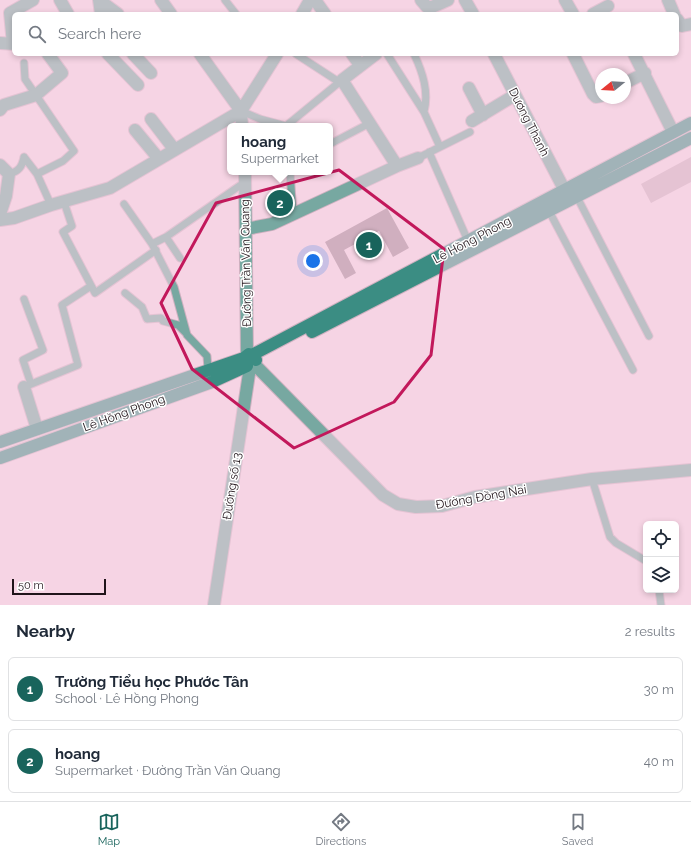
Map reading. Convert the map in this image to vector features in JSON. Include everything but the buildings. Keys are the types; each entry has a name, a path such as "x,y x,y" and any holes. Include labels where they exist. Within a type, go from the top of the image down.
{"main road":[{"name":"Lê Hồng Phong","path":"0,442 208,369 250,361 549,212 571,196 673,132 691,123"},
{"name":"Lê Hồng Phong","path":"0,458 212,382 468,241 571,196 691,138"}],"street":[{"path":"12,34 10,13 33,0"},
{"path":"60,0 67,12"},
{"path":"101,12 99,0 115,12"},
{"path":"161,0 170,12"},
{"path":"303,12 310,0"},
{"path":"315,0 324,12"},
{"path":"426,7 432,7 448,0"},
{"path":"465,0 472,12"},
{"path":"565,0 572,12"},
{"path":"668,0 673,12"},
{"path":"598,12 608,7"},
{"path":"679,22 682,26 691,24"},
{"path":"0,43 12,44"},
{"path":"0,110 4,105 36,95 62,73 49,56"},
{"path":"110,56 138,85"},
{"path":"135,56 151,73"},
{"path":"201,56 241,111 242,123"},
{"path":"0,220 14,218 51,205 110,188 241,111 273,56"},
{"path":"353,56 360,65"},
{"path":"373,56 340,81 370,123 397,166"},
{"name":"Dương Thanh","path":"495,56 571,196"},
{"path":"574,56 595,95"},
{"path":"635,56 645,73 673,132"},
{"path":"631,80 645,73"},
{"path":"469,88 483,115"},
{"path":"471,126 483,115 515,95"},
{"path":"151,119 174,149"},
{"path":"135,130 159,159"},
{"path":"246,229 263,227 293,215 397,166 424,155"},
{"path":"0,165 9,174 6,196 0,214"},
{"name":"Đường Trần Văn Quang","path":"245,177 250,361"},
{"name":"Đường Đồng Nai","path":"250,361 383,495 398,504 416,507 442,506 475,497 592,479 691,470"},
{"name":"Đường số 13","path":"214,605 250,361"},
{"path":"28,385 37,429"}],"lane":[{"path":"225,0 234,12"},
{"path":"290,123 340,81 299,56"},
{"path":"387,56 424,112 440,148"},
{"path":"415,56 422,72 427,99 424,112"},
{"path":"24,63 25,79 74,151 63,161 37,174"},
{"path":"241,111 275,123"},
{"path":"333,142 370,123"},
{"path":"468,241 424,155 440,148 471,126"},
{"path":"9,174 16,172 21,168 24,157 37,174 51,205"},
{"path":"290,175 293,215"},
{"path":"64,202 72,226 63,232 95,293 245,177"},
{"path":"571,196 649,336"},
{"path":"124,204 154,247 174,287 187,335"},
{"path":"549,212 633,370"},
{"path":"166,237 180,258"},
{"path":"24,300 42,350 23,360 28,385 78,365 62,305 91,286"},
{"path":"125,293 142,307 147,319 161,318 163,322 178,326 207,356 208,369"},
{"path":"592,479 610,537 616,543 643,559"},
{"path":"659,593 661,605"}],"highlighted area":[{"path":"339,170 444,249 431,355 394,402 294,448 192,369 161,303 216,203"}],"place":[{"name":"hoang","path":"280,203"},
{"name":"Trường Tiểu học Phước Tân","path":"369,245"}]}
